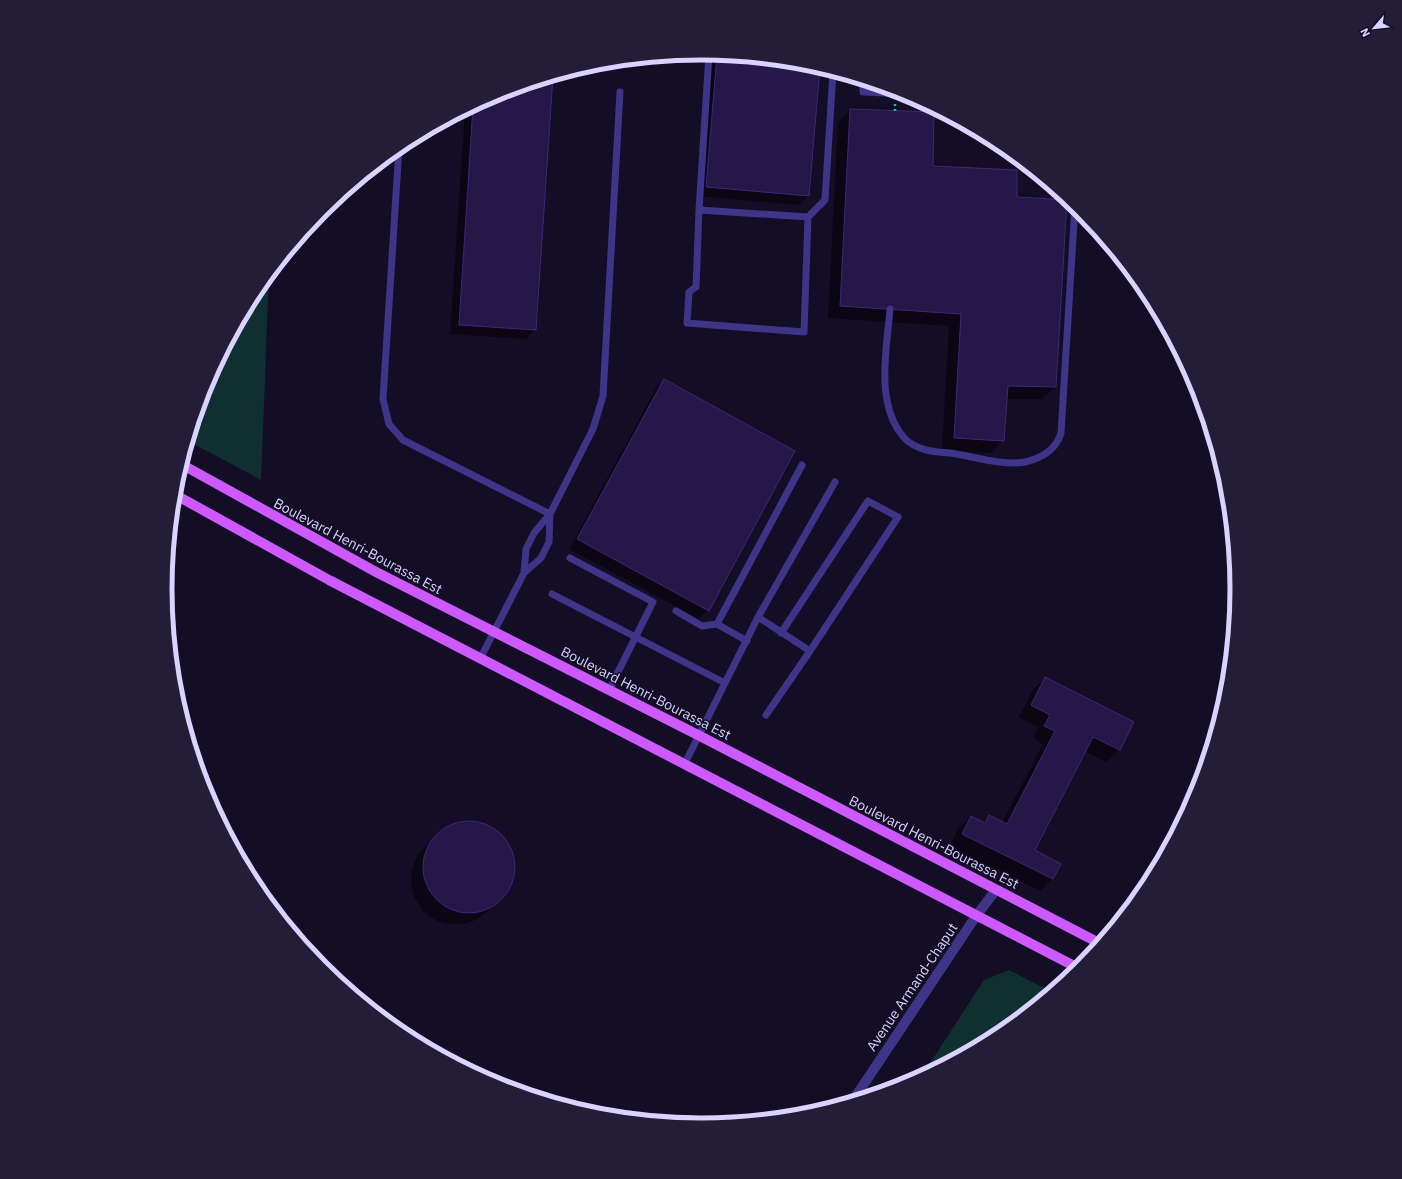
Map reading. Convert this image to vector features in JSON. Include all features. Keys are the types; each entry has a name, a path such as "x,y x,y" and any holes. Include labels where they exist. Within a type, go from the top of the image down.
{"main road":[{"name":"Boulevard Henri-Bourassa Est","path":"186,467 325,545 698,735 1096,942"},
{"path":"180,497 330,580 480,659 1073,966"}],"street":[{"name":"Avenue Armand-Chaput","path":"856,1095 976,916 996,890"}],"lane":[{"path":"709,60 699,210 696,287 689,292 687,323 804,332 808,217 825,200 833,77"},
{"path":"863,86 863,92 885,93"},
{"path":"524,573 526,549 534,533 550,514 593,430 603,396 620,92"},
{"path":"398,155 383,399 389,424 403,440 550,514"},
{"path":"699,210 808,217"},
{"path":"890,309 886,373 887,400 894,423 906,440 921,449 1006,462 1025,462 1046,454 1055,446 1061,433 1074,214"},
{"path":"717,624 802,465"},
{"path":"684,765 758,617 834,482"},
{"path":"766,715 898,517 868,501 781,633"},
{"path":"480,659 524,573 541,558 549,542 550,514"},
{"path":"570,558 653,602 609,690"},
{"path":"552,594 725,683"},
{"path":"676,611 702,626 717,624 747,641"},
{"path":"758,617 810,651"}],"path":[{"path":"895,100 895,111"}],"green space":[{"path":"269,284 261,480 193,443 212,387 226,355 242,325"},
{"path":"1009,970 1048,990 995,1030 966,1048 927,1068 984,980"}],"building":[{"path":"717,60 770,65 820,74 809,196 706,187"},
{"path":"553,81 536,330 459,325 473,112 498,100"},
{"path":"850,109 928,112 934,114 933,166 1017,170 1017,197 1059,200 1067,207 1056,387 1008,386 1004,441 954,438 961,314 840,306"},
{"path":"664,379 795,451 709,611 577,539"},
{"path":"1045,677 1134,722 1120,750 1093,737 1035,850 1061,864 1053,879 962,834 971,816 985,823 989,815 1007,824 1055,731 1044,726 1050,715 1031,705"},
{"path":"469,821 486,825 501,835 511,850 515,867 511,884 501,899 486,909 469,913 452,909 437,899 427,884 423,867 427,850 437,835 452,825"}]}
